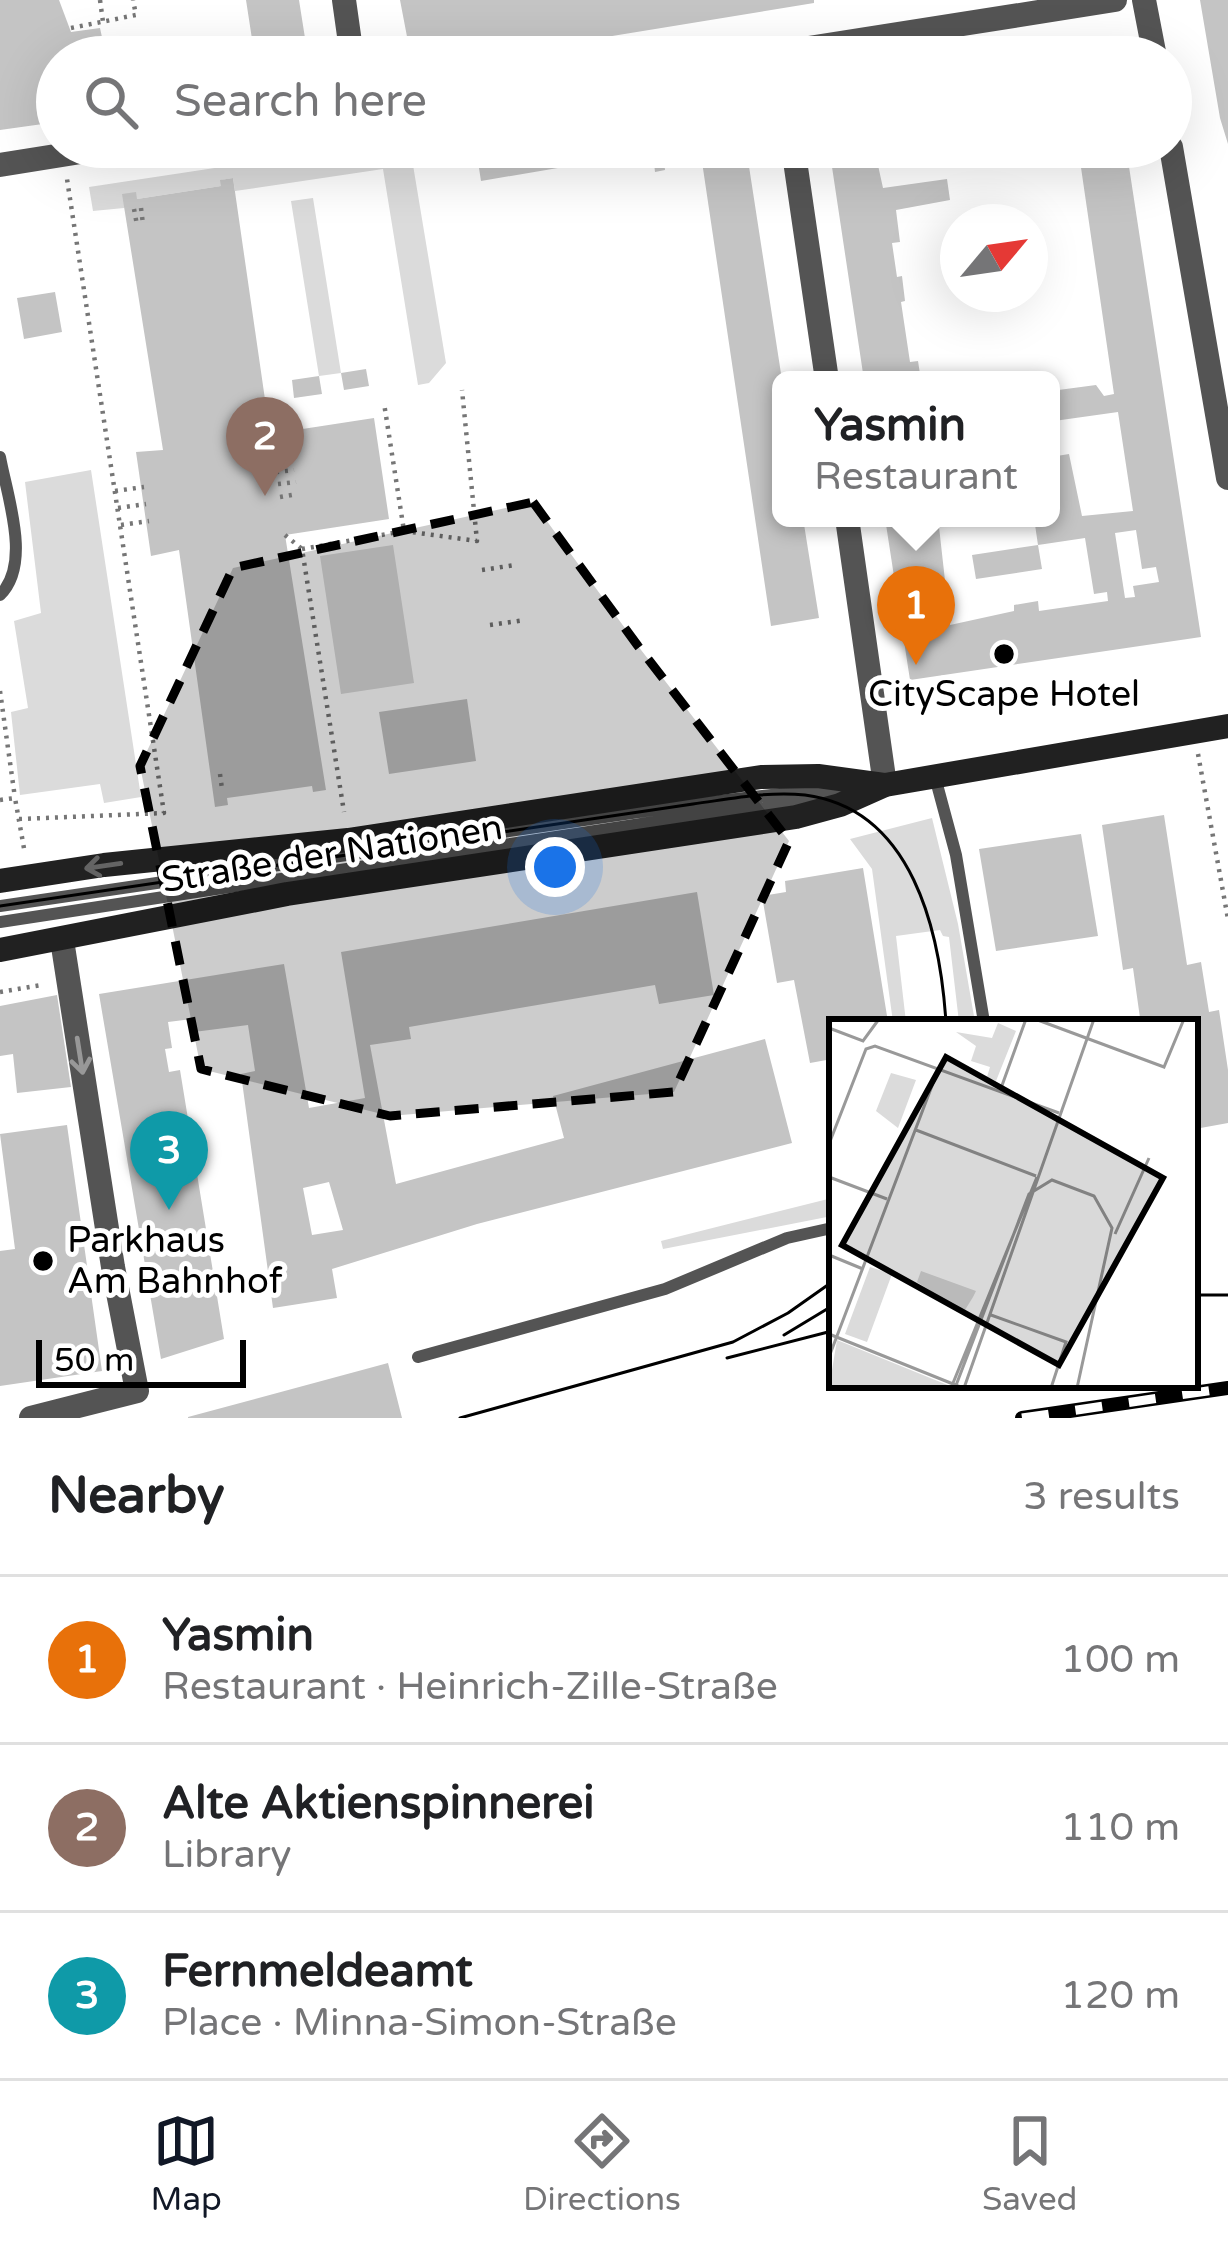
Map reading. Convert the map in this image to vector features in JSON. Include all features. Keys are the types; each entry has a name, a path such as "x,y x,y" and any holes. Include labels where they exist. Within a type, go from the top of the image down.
{"main road":[{"name":"Straße der Nationen","path":"0,950 253,900 796,817 885,785 1228,726"},
{"name":"Straße der Nationen","path":"0,881 104,865 348,840 761,777 818,776 885,785"}],"street":[{"path":"344,0 349,36"},
{"path":"895,36 1114,0"},
{"path":"1144,0 1151,36"},
{"path":"0,165 36,159"},
{"path":"797,168 826,371"},
{"path":"1176,168 1219,363 1228,478"},
{"path":"848,527 885,785"},
{"path":"31,1418 137,1390 51,942"}],"lane":[{"path":"0,457 16,562 12,582 0,595"},
{"path":"934,776 956,855 984,1019"},
{"path":"0,906 694,804 885,785"},
{"path":"0,922 773,806 885,785"},
{"path":"418,1357 665,1288 787,1238 829,1229"}],"path":[{"path":"100,0 104,22"},
{"path":"71,28 136,15 133,0"},
{"path":"19,819 164,813 70,196"},
{"path":"136,225 139,209"},
{"path":"302,549 404,530 477,541 462,390"},
{"path":"384,403 404,530"},
{"path":"270,434 284,416"},
{"path":"278,447 286,460"},
{"path":"115,491 144,488"},
{"path":"280,497 298,494"},
{"path":"118,508 146,504"},
{"path":"121,525 149,520"},
{"path":"285,535 302,549 348,840"},
{"path":"482,570 515,565"},
{"path":"490,625 525,620"},
{"path":"0,691 30,877"},
{"path":"1193,731 1228,919"},
{"path":"220,774 222,789"},
{"path":"0,800 15,798"},
{"path":"0,992 47,984 51,942"}],"highlighted area":[{"path":"533,502 789,841 674,1092 390,1116 201,1069 140,766 233,568"}],"shaded area":[{"path":"214,168 414,168 446,363 429,383 418,385 383,169 235,191 233,178 221,180 221,186 93,211 89,187"},
{"path":"313,198 341,373 319,376 291,201"},
{"path":"91,470 141,797 104,803 100,784 20,795 11,712 28,708 14,621 41,613 25,482"},
{"path":"393,545 414,683 341,694 320,556"},
{"path":"932,818 974,1019 959,1019 949,937 940,930 896,936 906,1019 893,1019 872,869 850,839"},
{"path":"829,1199 829,1217 663,1249 661,1241"}],"building":[{"path":"0,0 59,0 71,32 100,28 102,36 36,36 36,125 0,130"},
{"path":"246,0 299,0 305,36 252,36"},
{"path":"400,0 814,0 612,36 407,36"},
{"path":"1200,0 1228,0 1228,144 1220,118"},
{"path":"479,168 558,168 481,181"},
{"path":"703,168 749,168 781,371 772,371 772,527 804,527 819,618 771,626"},
{"path":"832,168 879,168 883,188 947,179 950,200 896,210 900,242 892,243 897,277 902,276 910,362 918,361 920,371 863,371"},
{"path":"1081,168 1129,168 1201,637 910,680 886,527 939,527 950,625 1038,601 1039,611 1108,601 1107,592 1094,594 1085,538 1038,545 1035,527 1060,527 1060,456 1069,454 1082,516 1133,511 1118,412 1060,420 1060,390 1096,385 1104,396 1114,394","holes":["1136,530 1142,569 1156,567 1159,582 1133,586 1135,597 1125,598 1115,533"]},
{"path":"233,178 270,434 374,418 389,519 285,535 326,790 313,792 312,786 227,798 228,805 215,807 179,550 151,556 136,452 163,450 122,194 136,192 137,199 221,186 220,180"},
{"path":"55,292 62,332 24,339 17,298"},
{"path":"366,369 369,386 344,390 341,373"},
{"path":"319,376 322,394 294,398 292,380"},
{"path":"1038,545 1042,569 976,579 972,555"},
{"path":"467,699 476,761 389,774 379,712"},
{"path":"1164,815 1187,965 1201,962 1209,1012 1219,1010 1228,1070 1228,1123 1198,1128 1198,1019 1140,1018 1133,968 1123,970 1102,825"},
{"path":"1081,834 1098,936 996,951 979,849"},
{"path":"863,868 888,1019 829,1019 829,1060 810,1063 794,980 777,983 762,896 786,892 785,881"},
{"path":"697,892 714,995 659,1004 655,985 409,1027 411,1039 370,1045 396,1184 564,1138 553,1096 765,1039 792,1143 477,1224 332,1269 337,1298 273,1308 241,1074 255,1071 248,1025 194,1032 192,1019 168,1022 169,1072 180,1070 224,1339 161,1359 99,994 284,964 309,1108 365,1098 341,952","holes":["329,1182 343,1230 312,1235 303,1188"]},
{"path":"57,995 71,1087 17,1093 13,1054 0,1056 0,1006"},
{"name":"Parkhaus Am Bahnhof","path":"67,1125 102,1371 0,1386 0,1251 15,1249 0,1134"},
{"path":"388,1363 402,1418 188,1418 188,1417"}],"tram line":[{"path":"0,906 735,798 805,795 842,805 872,824 895,849 927,914 946,1019"},
{"path":"460,1418 733,1342 829,1284"},
{"path":"1198,1295 1228,1295"},
{"path":"784,1335 829,1308"},
{"path":"727,1358 829,1332"}],"railway":[{"path":"1022,1418 1228,1388"}],"place":[{"name":"Alte Aktienspinnerei","path":"265,496"},
{"name":"CityScape Hotel","path":"1004,654"},
{"name":"Yasmin","path":"916,665"},
{"name":"Fernmeldeamt","path":"169,1210"},
{"name":"Parkhaus Am Bahnhof","path":"43,1261"}]}
